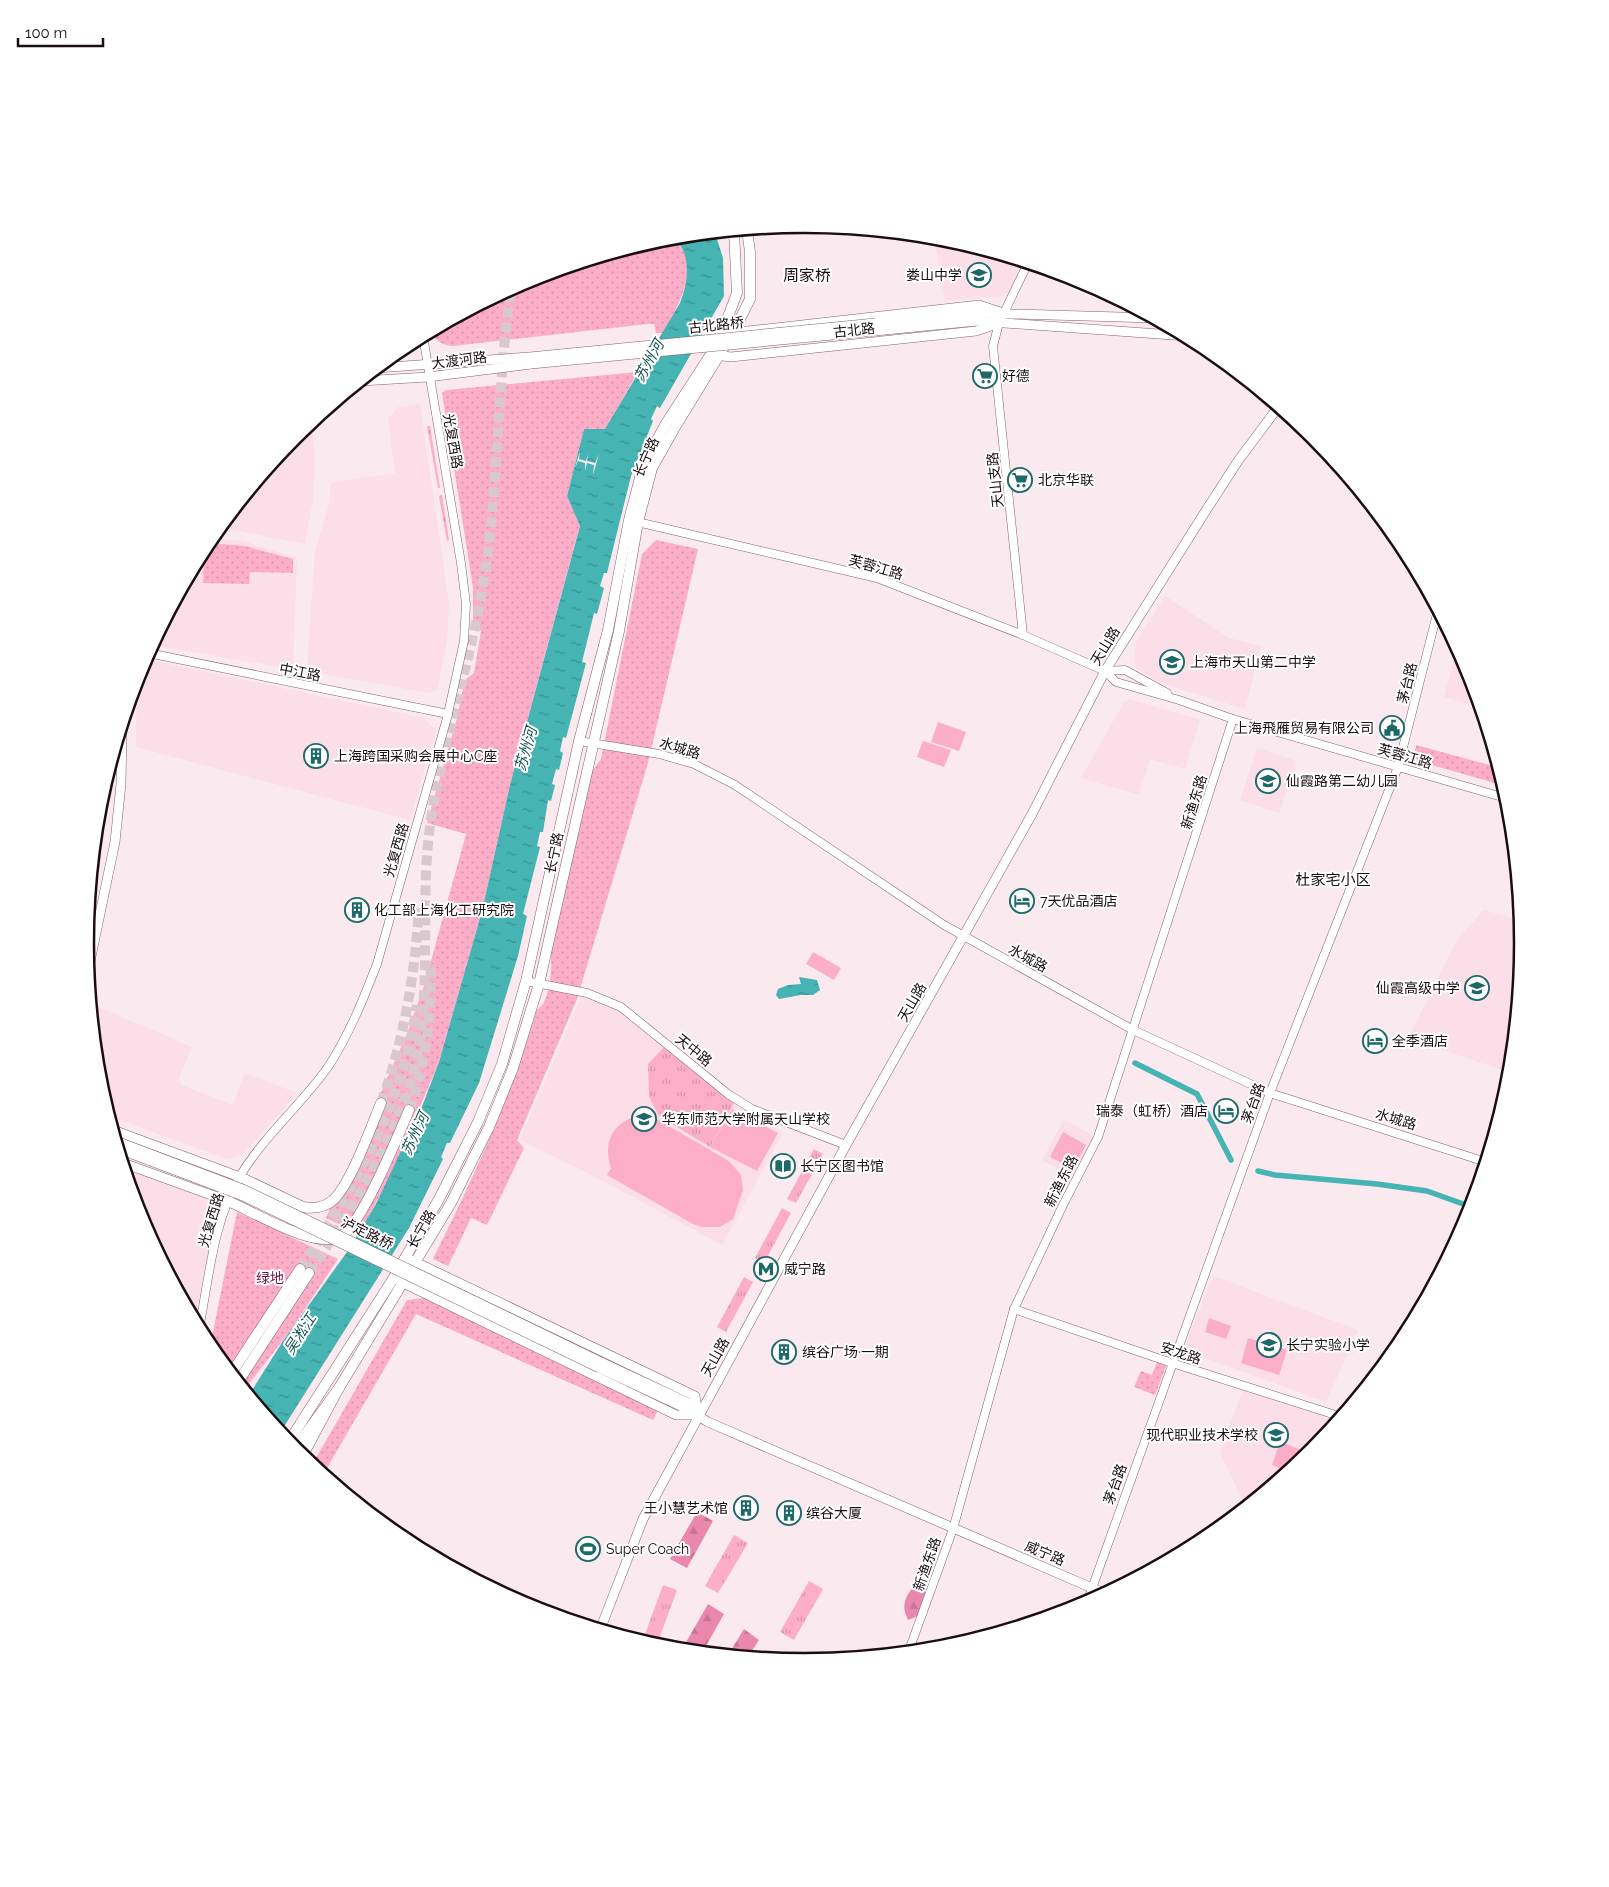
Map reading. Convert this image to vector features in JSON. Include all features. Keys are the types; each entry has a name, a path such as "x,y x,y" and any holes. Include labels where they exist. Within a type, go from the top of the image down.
{"main road":[{"name":"长宁路","path":"293,1436 393,1279 439,1199 478,1122 502,1064 526,981 579,742 608,630 633,521 652,468 715,355 734,331 750,299 751,261 748,235"},
{"name":"长宁路","path":"715,355 736,293 734,237"},
{"name":"古北路","path":"723,330 734,331 978,305 1003,312"},
{"name":"古北路","path":"875,327 977,312 1140,317"},
{"name":"古北路","path":"875,327 977,321 1171,335"},
{"name":"古北路","path":"715,355 730,357 976,331 999,323"},
{"name":"古北路桥","path":"530,360 875,327"},
{"name":"大渡河路","path":"390,367 530,360"},
{"name":"大渡河路","path":"372,380 428,377 530,360"},
{"name":"天山路","path":"602,1625 644,1519 698,1416 846,1145 1038,801 1105,672 1224,483 1275,411"},
{"name":"长宁路","path":"306,1450 339,1388 404,1284 451,1203 489,1127 513,1068 539,984 619,630 633,521"},
{"path":"94,941 115,842 121,784 122,747"},
{"path":"120,1132 240,1177 303,1207 314,1208 326,1205 336,1197 344,1184 381,1103"},
{"path":"129,1165 228,1201 306,1236 324,1239 341,1236 354,1222 373,1188 409,1110"},
{"name":"泸定路桥","path":"123,1144 245,1190 600,1365"},
{"name":"泸定路桥","path":"125,1151 243,1196 600,1365"},
{"path":"405,1257 695,1396 698,1416"},
{"path":"235,1368 305,1271 242,1377"},
{"name":"威宁路","path":"393,1279 676,1415 698,1416 716,1426 1098,1590"},
{"name":"威宁路","path":"600,1365 691,1404 698,1416"},
{"path":"299,1443 339,1388"}],"street":[{"name":"天山支路","path":"1023,635 994,346 1003,312 1026,268"},
{"name":"光复西路","path":"201,1318 220,1226 228,1201 240,1177 328,1067 348,1034 362,1003 377,964 448,714 464,641 466,604 461,563 428,377 424,344"},
{"name":"芙蓉江路","path":"633,521 877,578 1023,635 1105,672 1116,682 1180,700 1233,719 1500,796"},
{"name":"茅台路","path":"1089,1594 1270,1093 1398,766 1436,618"},
{"name":"中江路","path":"156,655 448,714"},
{"name":"芙蓉江路","path":"1105,672 1125,670 1180,700"},
{"name":"新渔东路","path":"911,1646 953,1529 1014,1309 1063,1204 1098,1137 1233,719"},
{"name":"水城路","path":"579,742 659,754 694,764 735,785 944,925 1133,1030 1270,1093 1481,1161"},
{"name":"天中路","path":"526,981 586,994 620,1007 728,1094 752,1110 846,1145"},
{"name":"安龙路","path":"1014,1309 1172,1363 1336,1415"}],"shaded area":[{"name":"娄山中学","path":"935,245 1022,267 1011,289 1003,296 945,301"},
{"path":"420,404 449,603 447,641 437,690 429,693 307,671 315,551 330,501 330,483 395,473 388,419 398,407"},
{"path":"313,431 315,462 313,499 305,544 228,529 270,475"},
{"path":"221,539 240,540 297,558 293,669 159,646 189,588"},
{"path":"1165,596 1229,638 1261,646 1245,709 1160,683 1136,667 1134,656 1137,640"},
{"path":"1455,658 1474,705 1444,697"},
{"path":"155,661 423,718 436,730 410,820 136,747 137,701 152,663"},
{"path":"1129,699 1200,720 1185,769 1150,759 1139,795 1081,778 1123,704"},
{"name":"仙霞路第二幼儿园","path":"1257,748 1297,761 1279,813 1240,800"},
{"name":"仙霞高级中学","path":"1484,910 1514,919 1514,990 1509,1036 1502,1070 1414,1040 1411,1033 1457,940"},
{"name":"华东师范大学附属天山学校","path":"582,995 615,1007 734,1103 783,1133 722,1245 590,1174 520,1140"},
{"path":"97,1006 192,1047 179,1078 181,1085 233,1105 245,1073 297,1093 243,1155 227,1159 116,1119 107,1082"},
{"path":"1064,1120 1094,1136 1072,1176 1042,1160"},
{"path":"137,1172 215,1199 218,1207 196,1310 167,1258 135,1182"},
{"name":"长宁实验小学","path":"1213,1276 1358,1330 1326,1402 1186,1351 1188,1338"},
{"name":"现代职业技术学校","path":"1243,1389 1334,1417 1273,1478 1243,1502 1220,1452"}],"green space":[{"path":"680,244 683,249 687,273 685,285 676,310 663,333 656,333 654,324 648,324 453,346 440,342 435,337 490,306 576,270 666,246"},
{"path":"638,372 605,430 584,429 567,496 580,525 510,785 482,911 439,1062 392,1173 359,1234 326,1218 408,1031 424,986 466,834 427,823 457,718 465,680 474,673 481,631 473,620 473,587 442,393 446,390"},
{"path":"427,426 430,426 440,488 438,488"},
{"path":"442,495 449,540 447,541 439,496"},
{"path":"656,540 698,549 648,763 577,999 517,1140 524,1148 487,1225 471,1218 448,1266 433,1259 490,1138 515,1076 536,1011 543,1004 547,993 551,972 550,953 592,771 601,759 642,554"},
{"path":"218,544 245,546 293,559 293,573 250,572 249,584 203,583 203,565"},
{"path":"938,722 966,732 959,751 931,742"},
{"path":"923,741 951,750 944,767 917,757"},
{"path":"1416,745 1492,766 1497,784 1418,761 1414,755"},
{"path":"103,830 99,870 97,880"},
{"path":"813,952 841,968 834,980 806,964"},
{"path":"664,1047 734,1103 710,1147 659,1116 649,1097 648,1064"},
{"path":"732,1109 778,1133 757,1171 710,1147"},
{"path":"648,1114 729,1161 741,1175 743,1190 733,1219 720,1227 702,1227 693,1224 607,1175 611,1168 608,1147 614,1131 628,1119"},
{"path":"1063,1132 1086,1145 1073,1169 1050,1157"},
{"path":"814,1149 823,1154 796,1203 787,1199"},
{"path":"782,1208 791,1213 764,1263 755,1258"},
{"name":"绿地","path":"237,1212 338,1259 291,1330 248,1385 212,1335"},
{"path":"744,1277 753,1282 726,1332 717,1327"},
{"path":"424,1298 658,1410 653,1420 416,1314 326,1469 316,1459 407,1300"},
{"path":"1209,1318 1231,1326 1226,1339 1205,1332"},
{"path":"1248,1338 1287,1350 1279,1375 1241,1363"},
{"path":"1157,1362 1166,1366 1155,1395 1134,1387 1141,1371 1152,1375"},
{"path":"1280,1442 1302,1451 1282,1469 1272,1465"},
{"path":"697,1512 713,1521 687,1568 670,1559"},
{"path":"734,1535 748,1543 718,1593 705,1586"},
{"path":"809,1581 823,1589 794,1640 780,1632"},
{"path":"917,1583 926,1589 918,1616 908,1620 904,1604"},
{"path":"663,1585 677,1590 659,1639 644,1636"},
{"path":"708,1604 724,1614 705,1647 685,1644"},
{"path":"744,1629 759,1640 751,1652 731,1650"}],"water":[{"path":"717,238 723,258 724,296 660,408 657,406 631,476 607,573 604,573 600,586 604,588 597,614 594,613 582,662 586,663 566,738 563,737 560,751 563,753 559,770 556,769 552,784 555,785 551,801 548,800 543,832 540,832 537,846 540,847 523,914 527,916 518,956 479,1083 450,1143 447,1143 441,1157 443,1159 409,1228 284,1427 252,1390 283,1341 347,1252 376,1204 423,1104 439,1062 482,911 510,785 580,526 567,496 584,429 605,429 680,303 687,277 687,268 684,252 680,244"},
{"path":"799,977 817,980 820,990 813,995 779,999 776,995 778,989 788,985 801,984"}],"pier":[{"path":"580,451 579,459 586,461 588,454 587,461 595,463 599,454 593,475 594,465 587,463 585,471 585,463 578,461 575,468"}],"waterway":[{"path":"1135,1063 1197,1094 1231,1160"},
{"path":"1258,1171 1275,1175 1377,1184 1427,1191 1465,1205"}],"tunnel":[{"path":"309,1273 344,1219 377,1162 392,1132 414,1070 423,1012 426,874 431,819 436,789 479,609 484,579 493,507 503,361 510,297"},
{"path":"381,1103 396,1056 407,1007 415,958 419,908"},
{"path":"409,1110 420,1072 427,1037 431,961"},
{"path":"300,1269 357,1176 388,1110 410,1041 417,1005"}],"place":[{"name":"娄山中学","path":"979,275"},
{"name":"好德","path":"985,376"},
{"name":"北京华联","path":"1020,480"},
{"name":"上海市天山第二中学","path":"1172,662"},
{"name":"上海飛雁贸易有限公司","path":"1392,728"},
{"name":"上海跨国采购会展中心C座","path":"316,756"},
{"name":"仙霞路第二幼儿园","path":"1268,781"},
{"name":"7天优品酒店","path":"1022,901"},
{"name":"化工部上海化工研究院","path":"357,910"},
{"name":"仙霞高级中学","path":"1477,988"},
{"name":"全季酒店","path":"1375,1041"},
{"name":"瑞泰（虹桥）酒店","path":"1226,1111"},
{"name":"华东师范大学附属天山学校","path":"644,1119"},
{"name":"长宁区图书馆","path":"783,1166"},
{"name":"威宁路","path":"766,1269"},
{"name":"长宁实验小学","path":"1269,1345"},
{"name":"缤谷广场·一期","path":"784,1352"},
{"name":"现代职业技术学校","path":"1276,1435"},
{"name":"王小慧艺术馆","path":"746,1508"},
{"name":"缤谷大厦","path":"789,1513"},
{"name":"Super Coach","path":"588,1549"}],"district":[{"name":"周家桥","path":"807,275"},
{"name":"杜家宅小区","path":"1333,880"}],"water label":[{"name":"苏州河","path":"649,361"},
{"name":"苏州河","path":"526,749"},
{"name":"苏州河","path":"415,1134"},
{"name":"吴淞江","path":"300,1334"}]}
